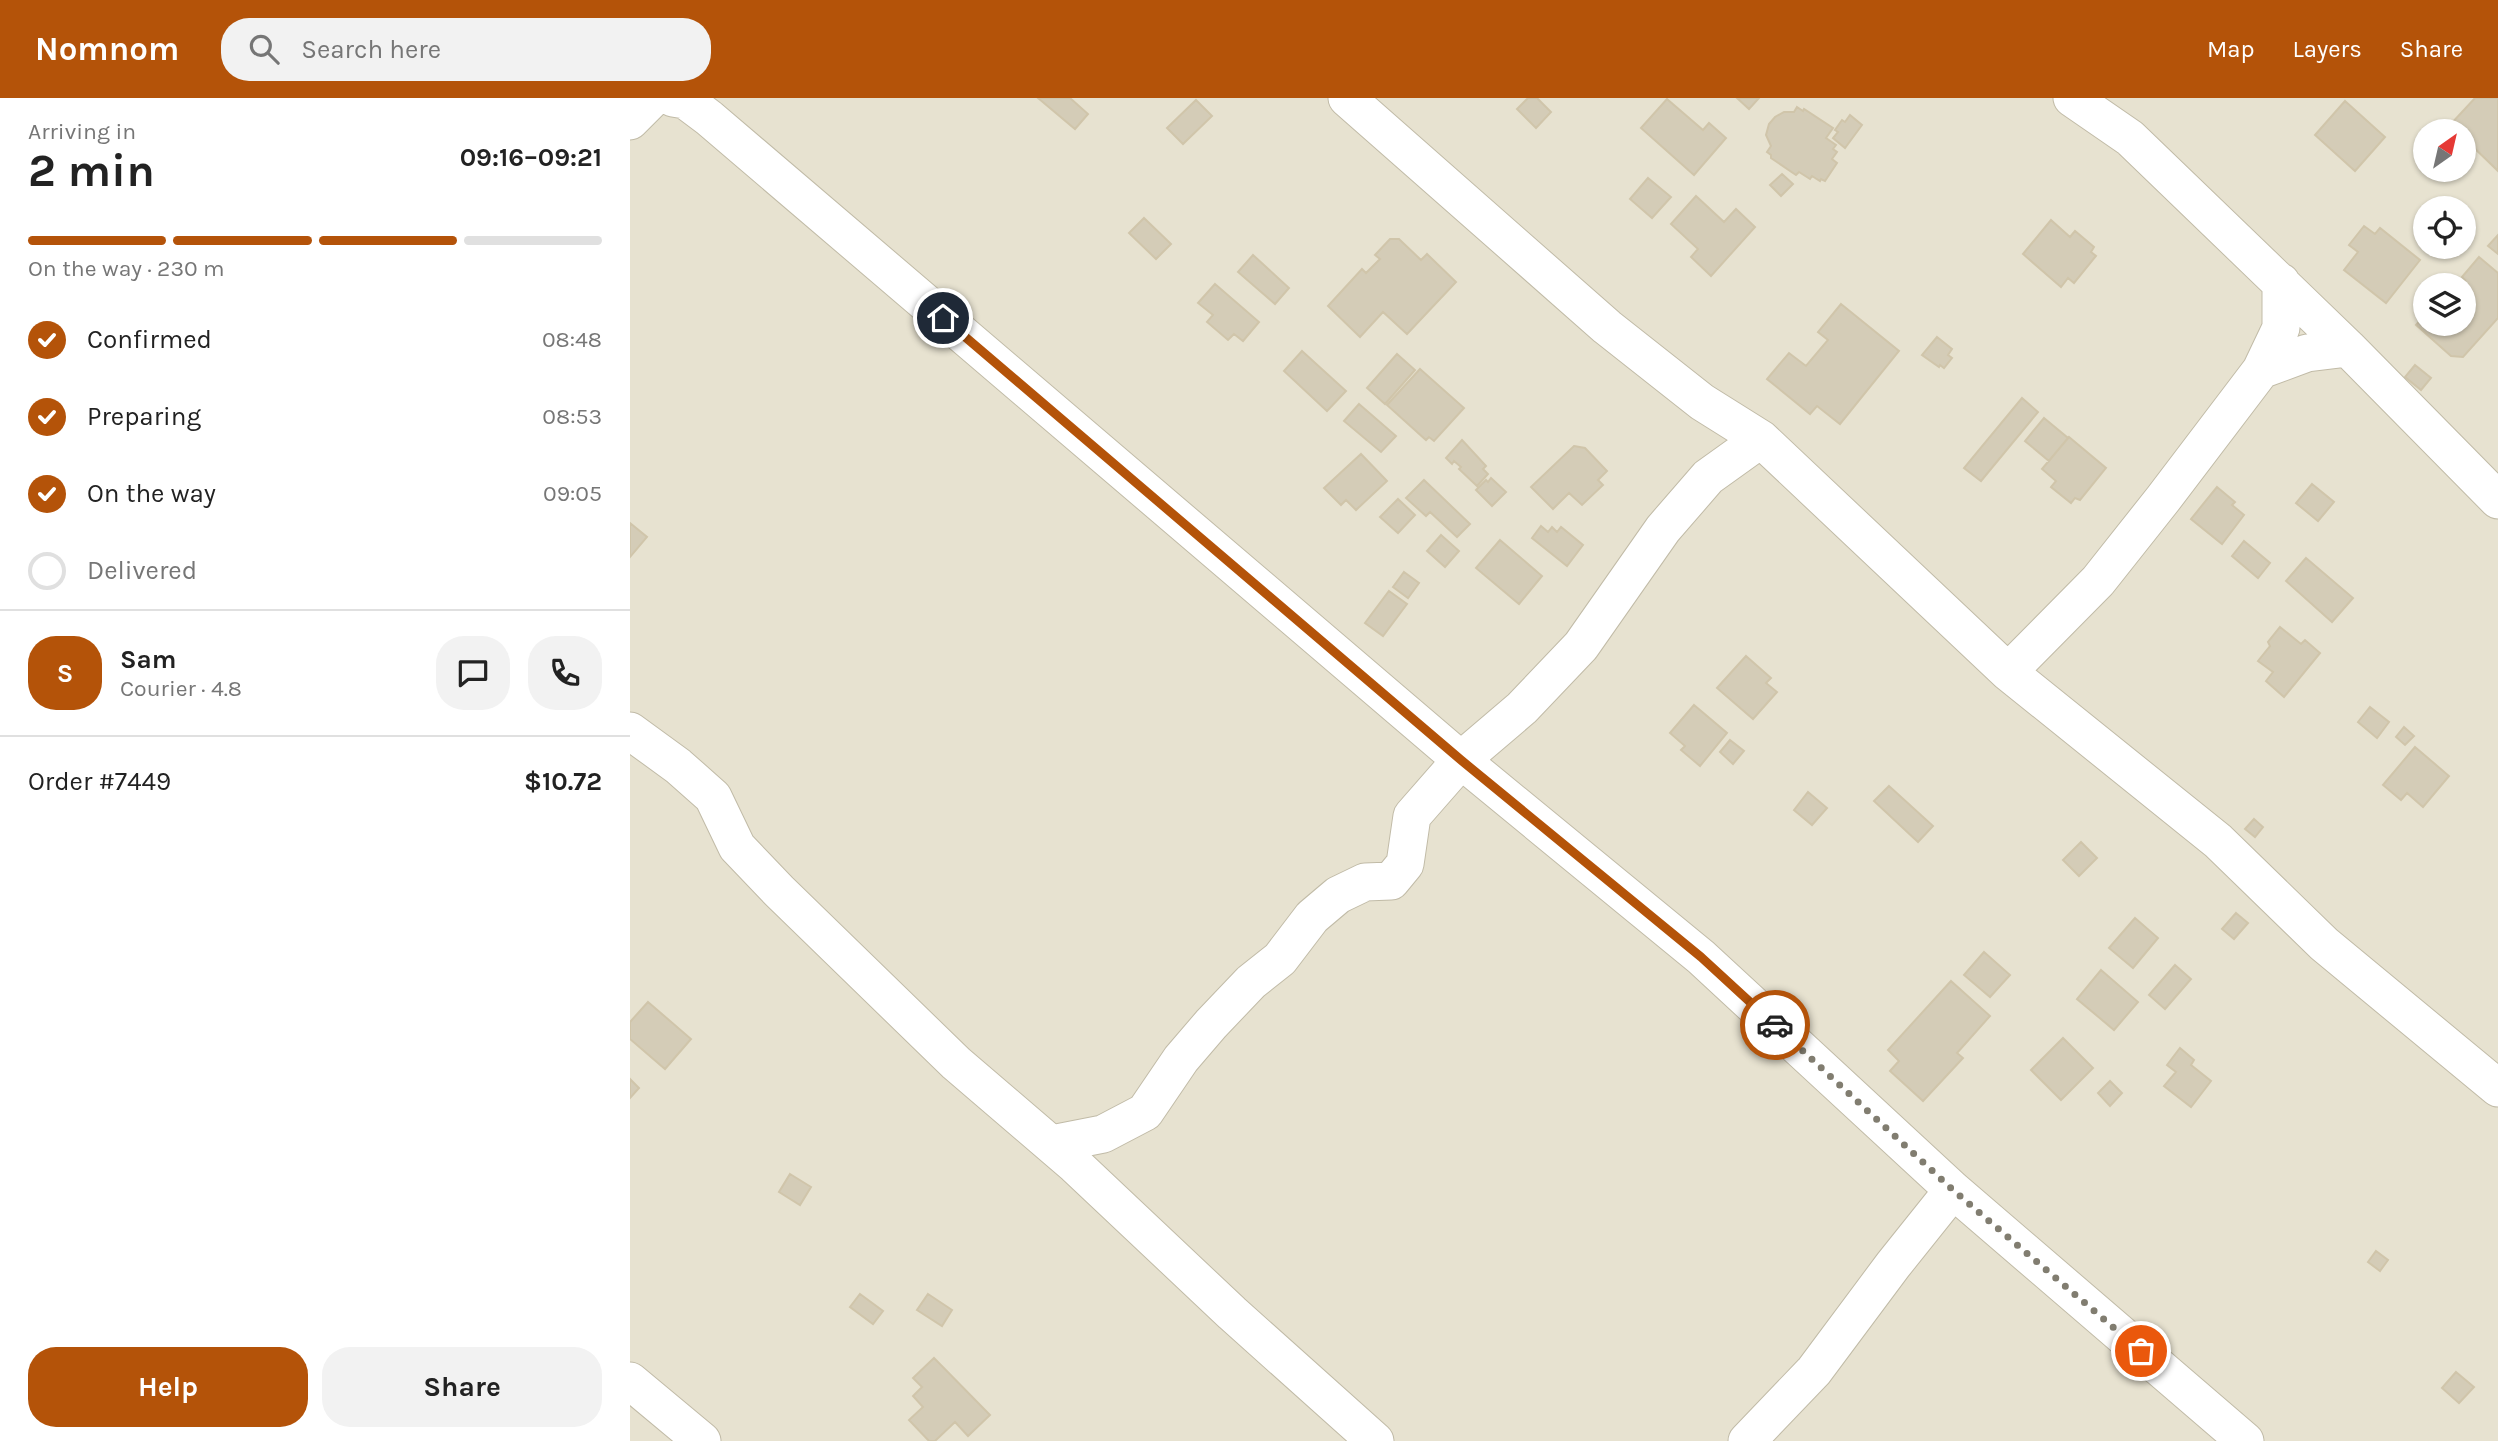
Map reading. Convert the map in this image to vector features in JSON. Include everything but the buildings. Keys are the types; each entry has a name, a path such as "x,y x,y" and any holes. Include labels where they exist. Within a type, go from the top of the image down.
{"street":[{"path":"630,121 653,98"},
{"path":"673,98 685,100 709,118 1461,760 1701,957 1953,1190 2245,1441"},
{"path":"1347,98 1607,327 1702,402 1761,439 2008,672 2218,841 2324,944 2498,1087"},
{"path":"2071,98 2130,138 2281,282 2498,500"},
{"path":"2008,672 2098,581 2261,370 2281,328 2281,282"},
{"path":"2261,370 2307,353 2348,348"},
{"path":"1052,1144 1102,1134 1145,1112 1181,1059 1211,1024 1251,982 1280,959 1312,918 1338,895 1365,882 1391,880 1405,864 1412,816 1461,760 1522,708 1581,646 1663,529 1708,477 1761,439"},
{"path":"630,732 678,766 713,797 737,847 956,1063 1052,1144 1232,1314 1375,1441"},
{"path":"1747,1441 1814,1371 1953,1190"},
{"path":"630,1381 702,1441"}],"shaded area":[{"path":"630,98 2498,98 2498,1441 630,1441"}],"way so far":[{"path":"1775,1025 1953,1190 2141,1351"}],"route":[{"path":"943,318 1461,760 1701,957 1775,1025"}]}
